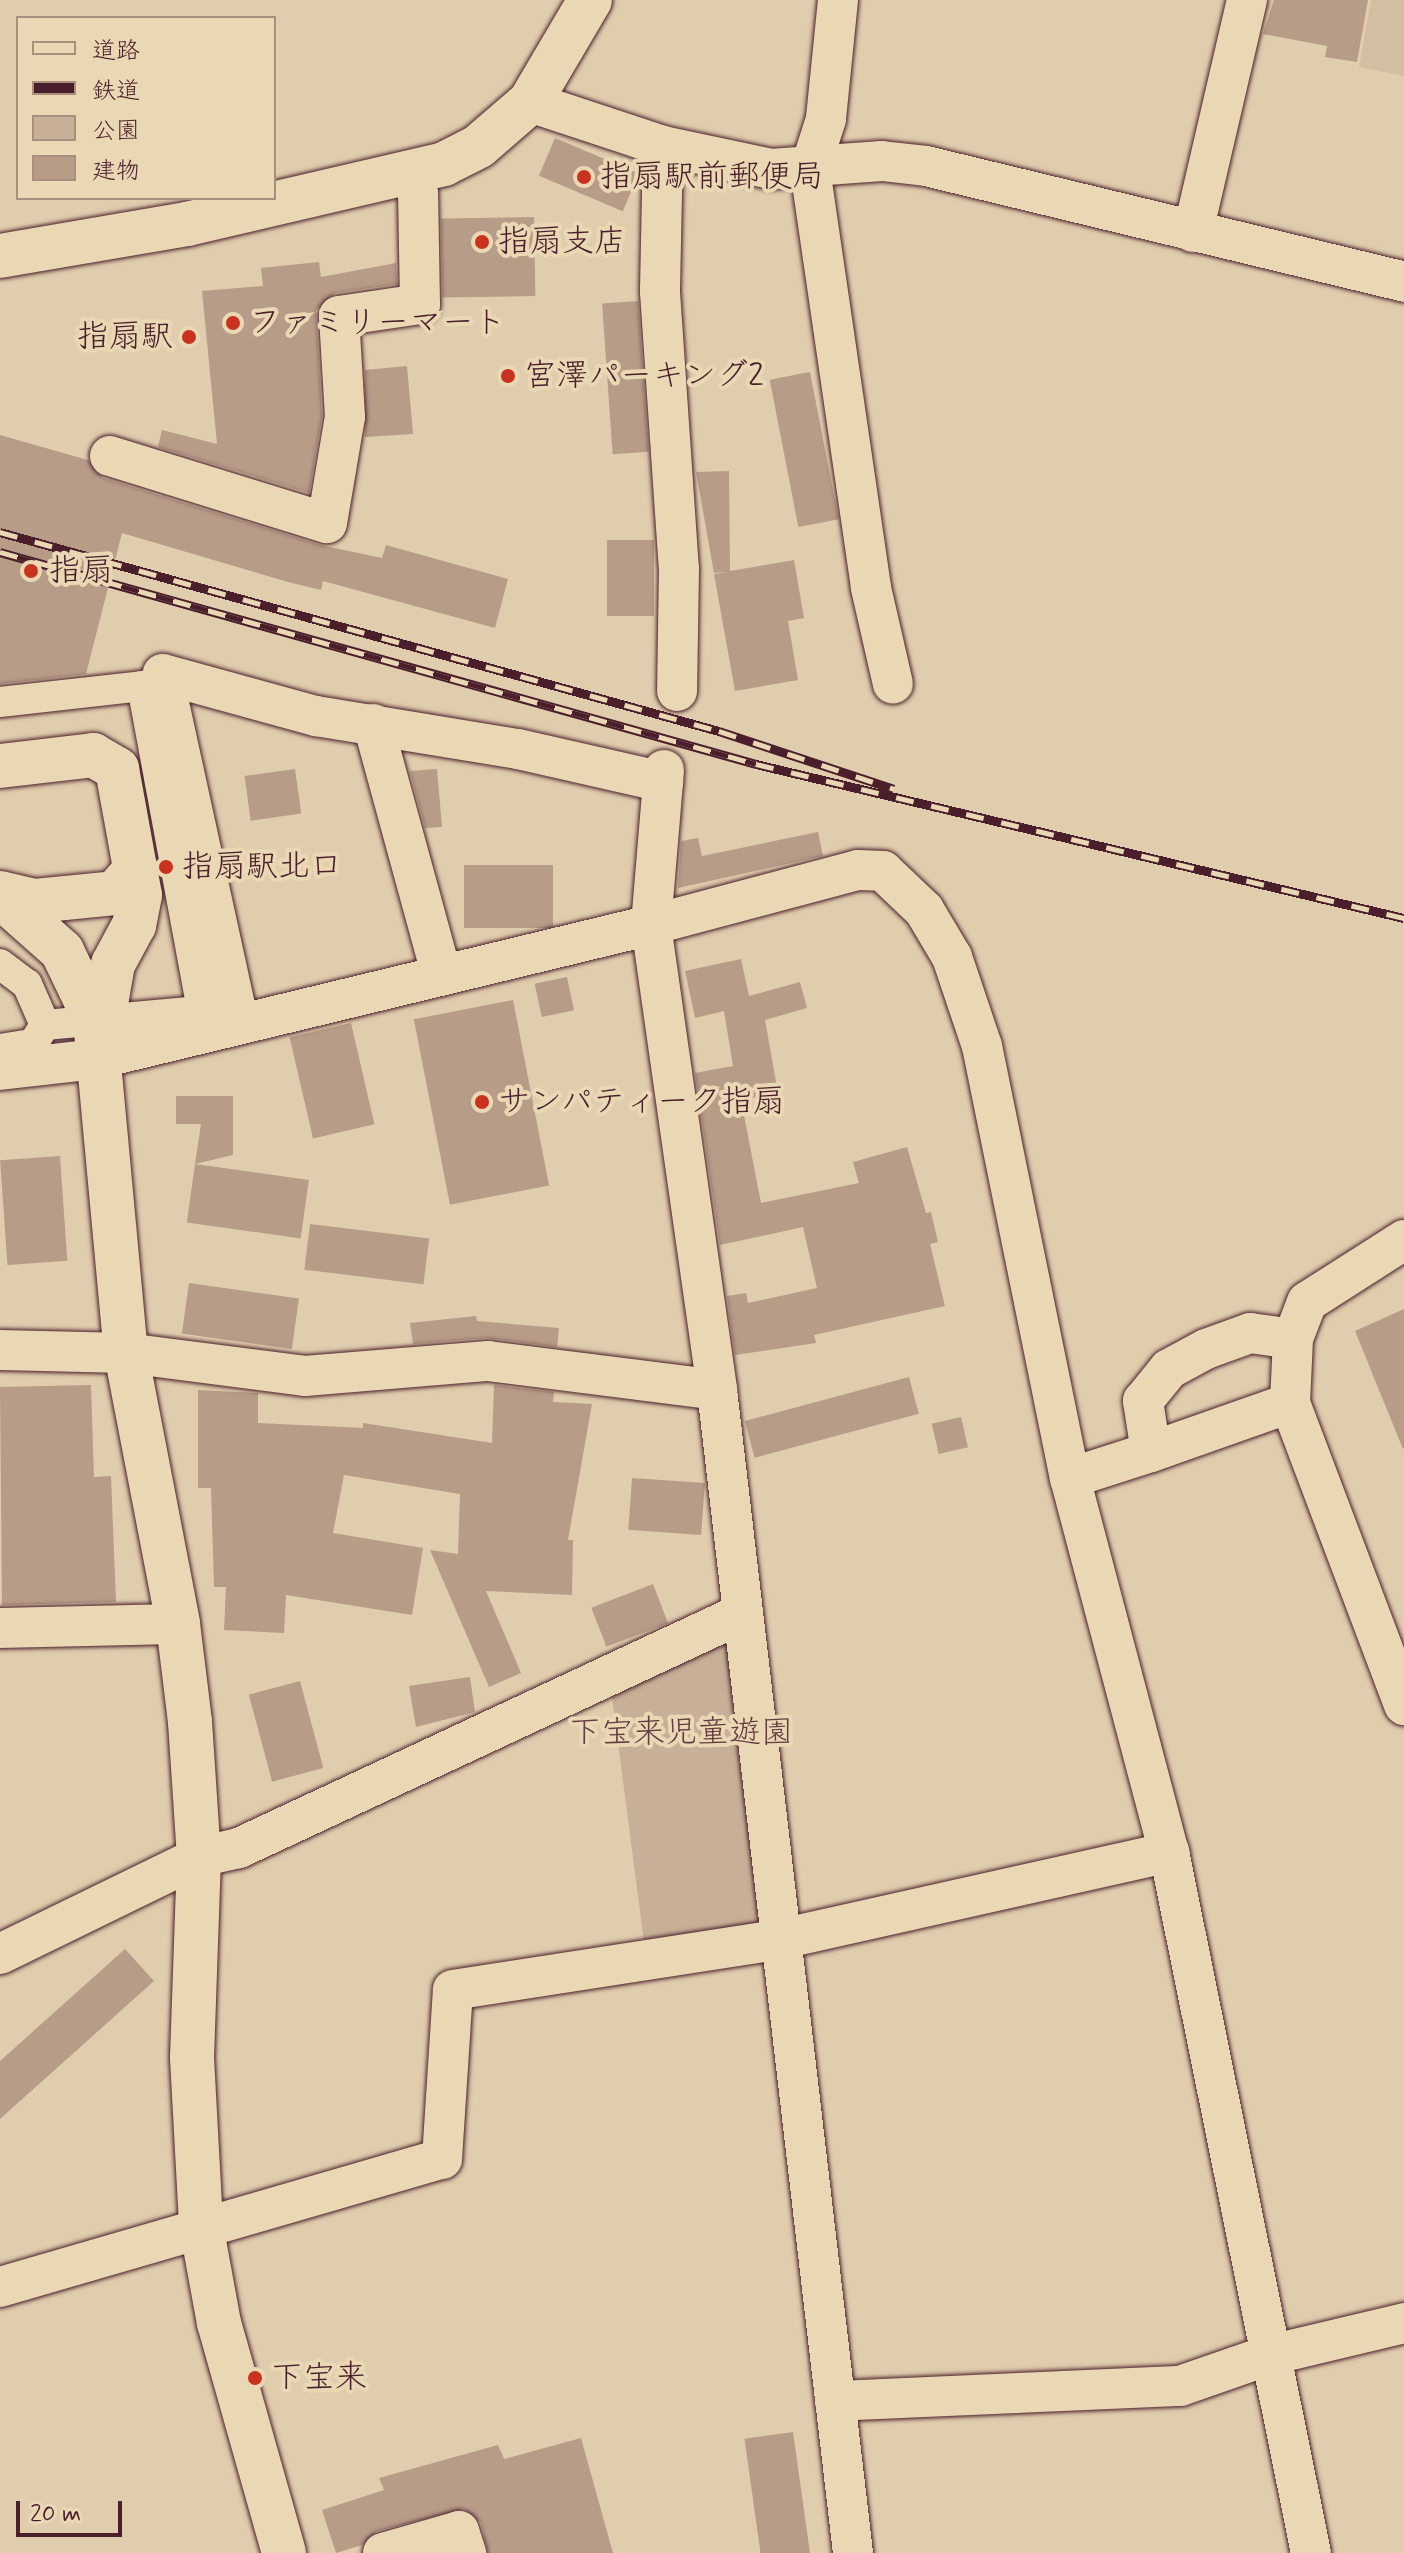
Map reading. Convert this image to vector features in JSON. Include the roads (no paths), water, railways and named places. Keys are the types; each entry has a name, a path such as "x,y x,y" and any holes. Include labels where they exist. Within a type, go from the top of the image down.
{"street":[{"path":"0,256 412,176 479,146 530,102 590,0"},
{"path":"838,0 826,119 810,169 871,588 893,684"},
{"path":"1193,232 1247,0"},
{"path":"530,102 663,146 771,169 810,169 882,161 926,166 1404,282"},
{"path":"663,146 660,292 679,568 677,691"},
{"path":"110,456 327,523 345,417 339,316 420,304 418,194 412,176"},
{"path":"226,1014 163,674 316,716 664,776 651,925 717,1390 853,2553"},
{"path":"0,702 142,686 226,1014"},
{"path":"373,724 441,973"},
{"path":"0,766 93,755 111,762 136,869 138,911 96,1040"},
{"path":"0,895 35,901 115,893 136,869"},
{"path":"0,1070 96,1040 441,973 651,925 858,870 883,871 924,910 952,957 982,1046 1070,1478 1169,1852 1266,2356 1311,2553"},
{"path":"0,895 62,951 96,1040 126,1353 178,1624 199,1857 192,2058 201,2225 219,2323 284,2553"},
{"path":"0,964 27,984 45,1025 96,1040"},
{"path":"0,1049 33,1044 45,1025"},
{"path":"1404,1240 1307,1302 1293,1339 1290,1403 1404,1705"},
{"path":"1151,1452 1143,1401 1169,1369 1250,1333 1293,1339"},
{"path":"0,1350 126,1353 305,1376 488,1361 717,1390"},
{"path":"1070,1478 1290,1403"},
{"path":"0,1954 199,1857 239,1848 743,1613"},
{"path":"0,1628 178,1624"},
{"path":"0,2287 201,2225 442,2159 453,1990 781,1939 1169,1852"},
{"path":"835,2401 1180,2386 1266,2356 1404,2323"},
{"path":"383,2553 459,2531 466,2553"}],"railway":[{"path":"0,532 719,731 894,789"},
{"path":"0,552 756,764 1404,918"}],"place":[{"name":"指扇駅前郵便局","path":"584,177"},
{"name":"指扇支店","path":"482,242"},
{"name":"ファミリーマート","path":"233,323"},
{"name":"指扇駅","path":"189,337"},
{"name":"宮澤パーキング2","path":"508,376"},
{"name":"指扇","path":"31,571"},
{"name":"指扇駅北口","path":"166,867"},
{"name":"サンパティーク指扇","path":"482,1102"},
{"name":"下宝来","path":"255,2378"}],"park label":[{"name":"下宝来児童遊園","path":"681,1733"}]}
